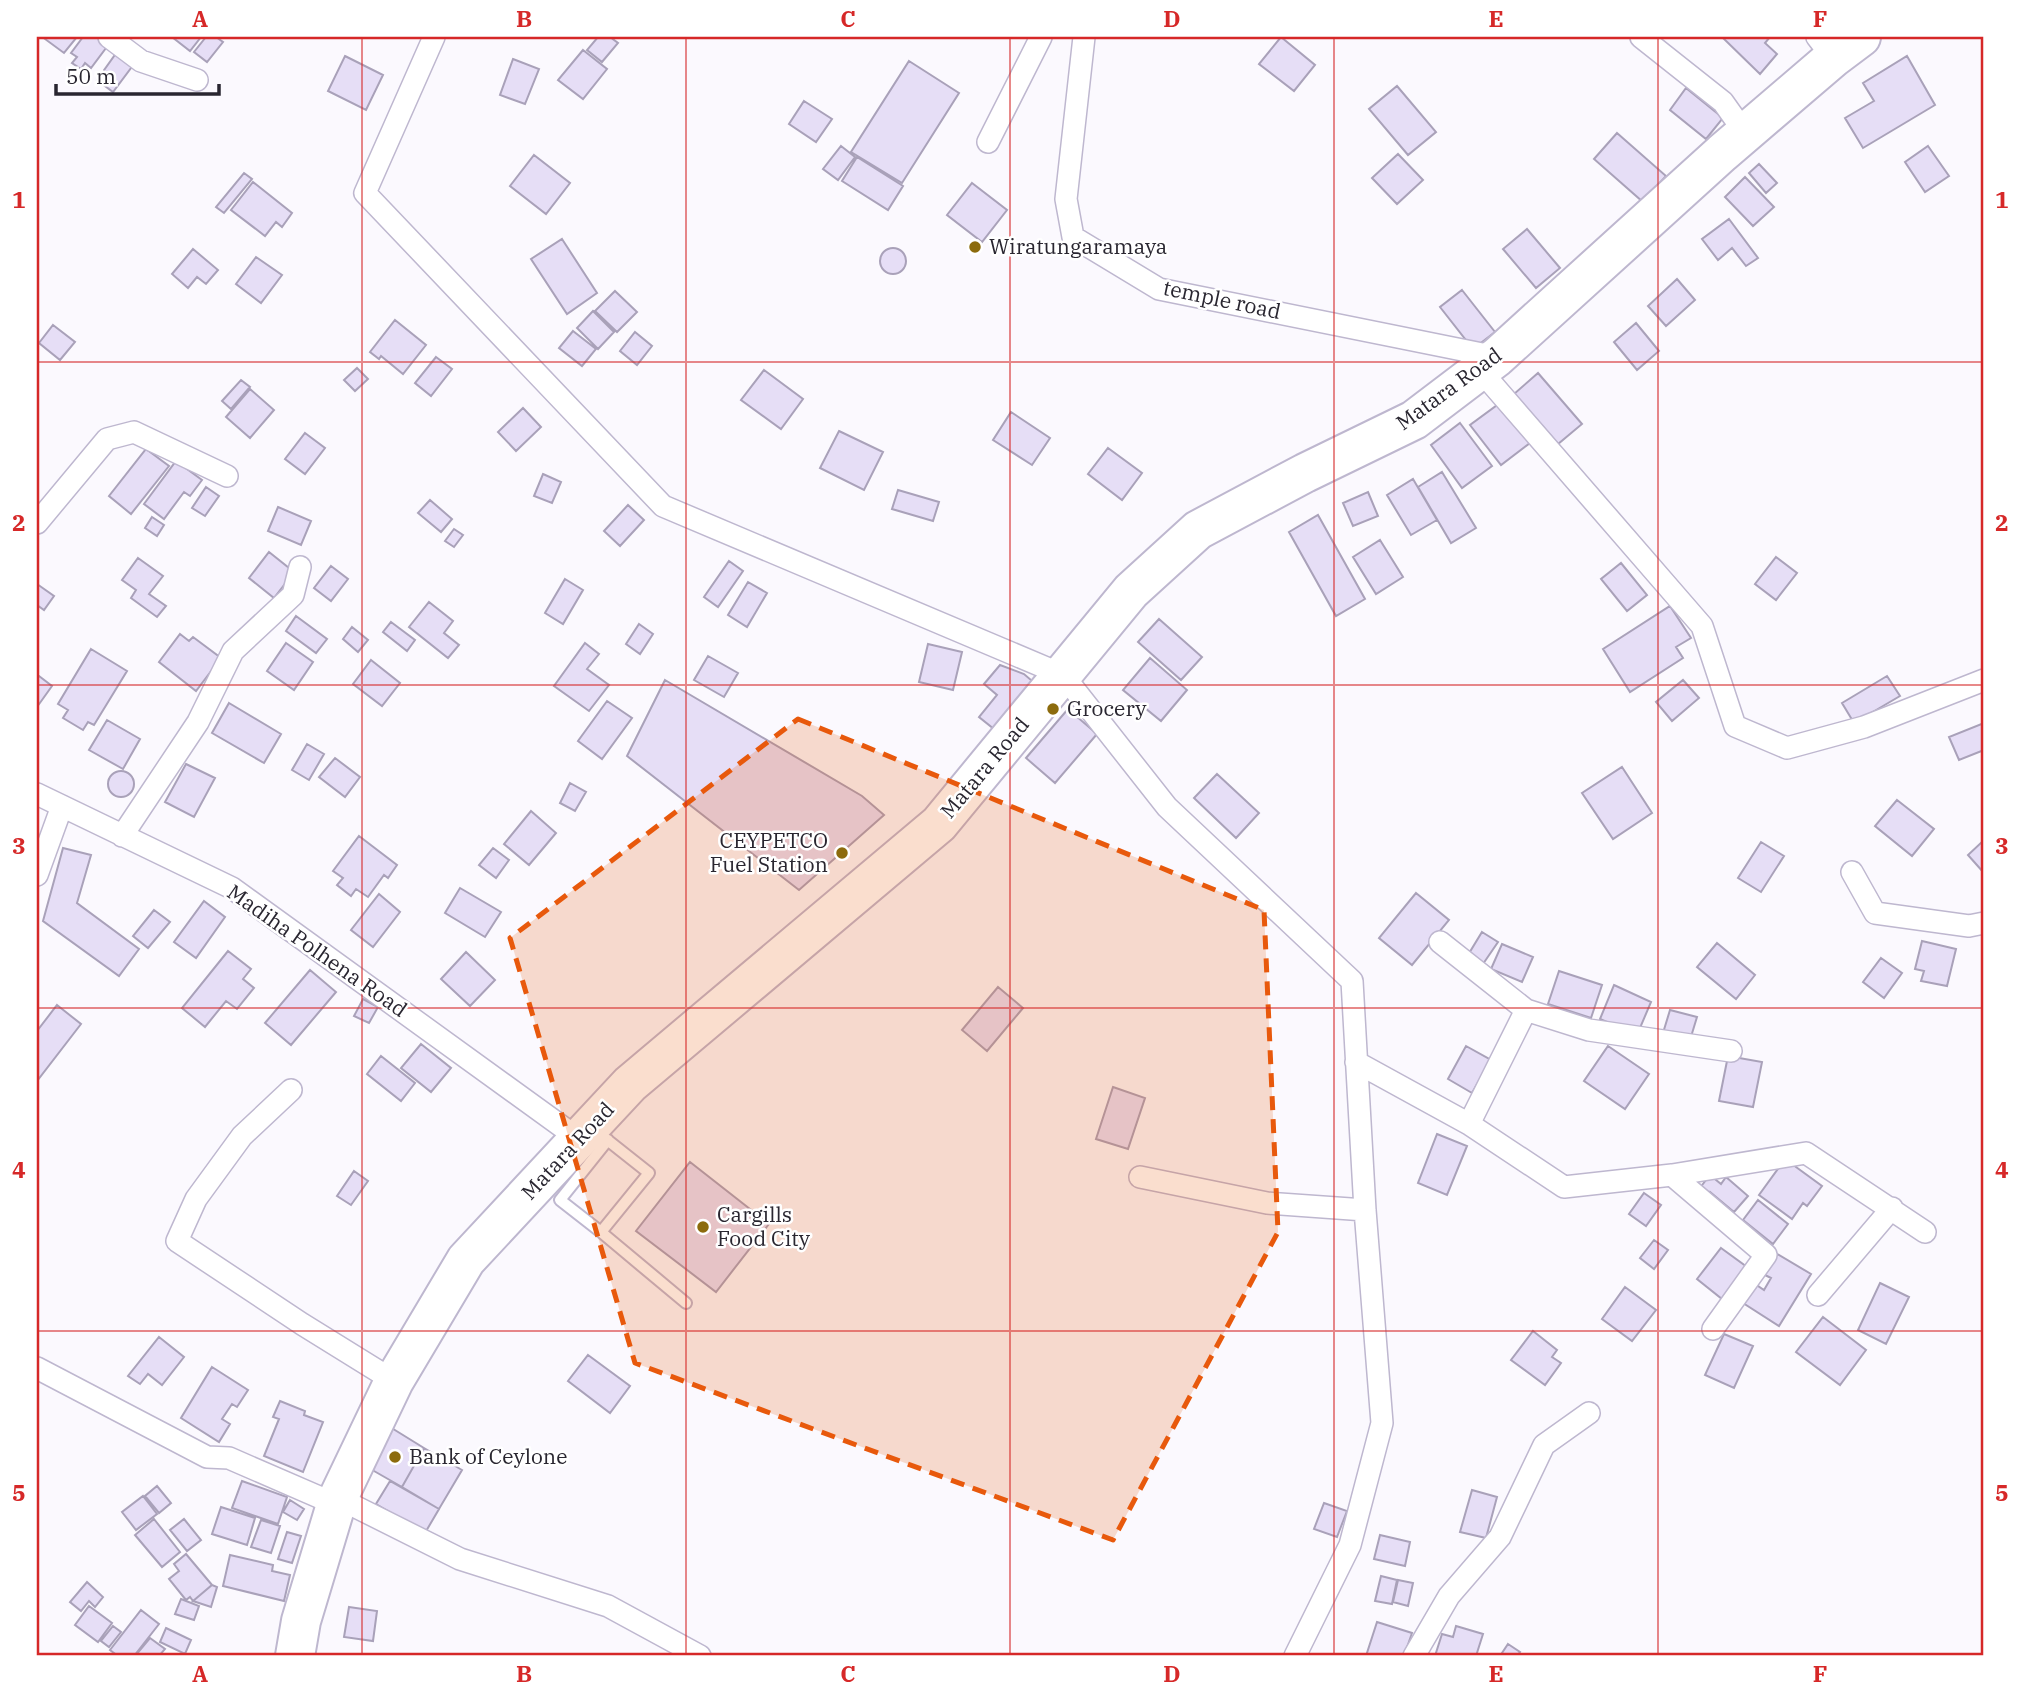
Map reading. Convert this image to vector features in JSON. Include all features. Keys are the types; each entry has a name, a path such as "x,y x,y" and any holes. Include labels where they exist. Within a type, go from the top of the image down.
{"highway":[{"name":"Matara Road","path":"295,1656 301,1621 337,1501 394,1381 466,1260 593,1135 630,1084 939,824 1131,591 1198,530 1305,473 1414,420 1488,364 1745,133 1837,44"}],"street":[{"path":"109,37 141,61 197,80"},
{"path":"434,37 365,193 663,506 1063,675 1167,807 1352,982 1365,1210 1382,1423 1350,1545 1295,1656"},
{"path":"988,142 1041,37"},
{"name":"temple road","path":"1084,37 1066,199 1073,237 1159,289 1488,364"},
{"path":"1641,37 1723,102 1745,133"},
{"path":"1488,364 1702,626 1735,726 1787,748 1864,727 1984,680"},
{"path":"37,523 107,439 125,434 134,432 227,476"},
{"path":"122,836 198,722 233,652 293,595 300,566"},
{"name":"Madiha Polhena Road","path":"37,794 232,888 593,1135"},
{"path":"37,875 62,806"},
{"path":"1852,872 1875,913 1969,926 1984,923"},
{"path":"1440,942 1526,1010 1589,1030 1731,1051"},
{"path":"1469,1124 1526,1010"},
{"path":"1356,1062 1469,1124 1564,1187 1672,1175 1806,1153 1925,1232"},
{"path":"291,1090 242,1136 196,1199 177,1241 394,1381"},
{"path":"1672,1175 1766,1255 1713,1329"},
{"path":"1140,1177 1268,1203 1365,1210"},
{"path":"1818,1295 1892,1208"},
{"path":"37,1368 207,1457 229,1458 337,1501 460,1559 608,1606 700,1656"},
{"path":"1414,1656 1448,1596 1500,1537 1545,1445 1589,1413"}],"lane":[{"path":"601,1232 649,1173 593,1135 560,1200 686,1303"}],"highlighted area":[{"path":"798,719 1264,910 1278,1232 1113,1540 635,1363 510,938"}],"building":[{"path":"77,37 64,53 45,39"},
{"path":"83,37 99,37 109,44 91,68 85,63 81,69 72,63 77,57 71,53"},
{"path":"172,37 201,37 190,51"},
{"path":"206,37 216,37 223,42 207,62 194,52"},
{"path":"598,37 610,37 618,43 602,62 587,50"},
{"path":"1281,37 1315,65 1294,91 1259,64"},
{"path":"1722,37 1770,37 1765,43 1777,54 1760,74"},
{"path":"583,50 607,69 583,99 558,80"},
{"path":"117,52 134,64 113,92 97,80"},
{"path":"345,56 383,75 366,110 328,91"},
{"path":"1907,56 1935,105 1863,148 1845,118 1874,101 1863,83"},
{"path":"513,59 539,69 525,104 500,95"},
{"path":"909,61 959,93 902,183 851,152"},
{"path":"1397,86 1436,132 1408,155 1369,109"},
{"path":"1686,88 1723,118 1706,139 1670,110"},
{"path":"804,101 832,119 816,142 789,124"},
{"path":"1617,133 1666,176 1643,202 1594,159"},
{"path":"841,146 855,157 838,180 823,169"},
{"path":"1928,146 1949,176 1925,192 1905,162"},
{"path":"1398,154 1423,180 1397,204 1372,178"},
{"path":"534,155 570,183 546,214 510,186"},
{"path":"857,157 903,186 888,210 842,181"},
{"path":"1759,164 1777,183 1766,193 1749,173"},
{"path":"244,173 252,179 224,213 216,207"},
{"path":"1745,177 1774,207 1753,226 1725,197"},
{"path":"253,182 292,213 282,227 276,222 265,236 231,210"},
{"path":"972,183 1007,210 982,242 947,215"},
{"path":"1729,219 1758,258 1746,266 1732,248 1718,260 1702,239"},
{"path":"1527,229 1560,268 1536,288 1503,249"},
{"path":"562,239 597,293 567,314 531,259"},
{"path":"893,248 902,252 906,261 902,270 893,274 884,270 880,261 884,252"},
{"path":"193,249 218,270 206,284 197,277 188,288 172,274"},
{"path":"256,257 282,275 261,303 236,284"},
{"path":"1677,279 1695,300 1666,326 1648,306"},
{"path":"1462,290 1495,332 1473,349 1440,307"},
{"path":"615,291 637,312 617,332 595,311"},
{"path":"593,311 614,332 598,349 577,328"},
{"path":"395,320 426,345 403,374 381,356 379,359 370,352"},
{"path":"1636,323 1659,351 1637,370 1614,342"},
{"path":"53,325 75,342 60,360 39,343"},
{"path":"573,331 596,349 582,366 559,348"},
{"path":"635,332 652,346 637,365 620,351"},
{"path":"436,357 452,369 431,396 415,383"},
{"path":"357,368 368,379 355,391 344,380"},
{"path":"764,370 803,399 781,429 741,400"},
{"path":"1538,373 1582,424 1558,444 1514,394"},
{"path":"241,380 250,387 231,409 222,401"},
{"path":"250,389 274,410 250,438 226,417"},
{"path":"1500,403 1530,443 1501,465 1470,425"},
{"path":"523,408 541,427 516,451 498,432"},
{"path":"1011,412 1050,438 1032,465 993,440"},
{"path":"1460,423 1492,466 1462,488 1431,445"},
{"path":"839,431 883,452 864,490 820,468"},
{"path":"305,433 325,448 305,474 285,459"},
{"path":"1108,448 1142,473 1122,500 1088,474"},
{"path":"146,449 169,466 131,514 109,496"},
{"path":"176,461 202,480 190,496 184,492 164,519 144,504"},
{"path":"1442,472 1476,528 1451,543 1418,487"},
{"path":"543,474 561,482 552,503 534,496"},
{"path":"1413,479 1437,520 1411,535 1387,495"},
{"path":"206,487 219,496 205,516 192,508"},
{"path":"898,490 939,502 933,521 892,509"},
{"path":"1368,492 1378,516 1353,526 1343,503"},
{"path":"430,500 452,519 441,532 418,513"},
{"path":"628,505 644,520 620,546 604,531"},
{"path":"278,507 311,521 301,545 268,531"},
{"path":"1318,515 1365,599 1336,616 1289,532"},
{"path":"152,517 164,525 157,536 145,528"},
{"path":"454,529 463,535 454,547 445,541"},
{"path":"1380,540 1403,577 1376,594 1353,557"},
{"path":"269,552 294,572 274,598 249,578"},
{"path":"1776,557 1797,573 1776,600 1755,584"},
{"path":"138,558 163,576 149,594 166,606 157,617 131,598 136,590 122,580"},
{"path":"729,561 743,571 718,607 704,597"},
{"path":"1621,563 1647,595 1627,611 1601,579"},
{"path":"331,566 348,579 331,601 314,588"},
{"path":"565,579 583,590 563,624 545,613"},
{"path":"748,582 767,593 747,627 728,615"},
{"path":"37,584 54,596 44,610 37,605"},
{"path":"429,602 453,621 444,633 459,645 448,658 409,627"},
{"path":"1670,606 1691,638 1676,647 1683,658 1630,692 1603,649"},
{"path":"296,616 327,639 316,653 286,631"},
{"path":"1159,619 1202,657 1181,680 1138,642"},
{"path":"391,622 415,640 407,651 383,632"},
{"path":"639,624 653,634 640,654 626,644"},
{"path":"352,627 368,640 358,652 343,639"},
{"path":"180,634 189,641 193,637 221,658 196,691 159,662"},
{"path":"286,643 313,662 294,690 267,671"},
{"path":"585,643 599,654 587,669 609,685 589,711 554,686"},
{"path":"928,644 962,652 953,690 919,682"},
{"path":"91,649 127,671 94,725 88,722 83,730 63,718 68,710 58,704"},
{"path":"708,656 738,673 724,697 694,680"},
{"path":"1150,658 1187,690 1161,721 1123,690"},
{"path":"371,660 400,683 382,706 353,684"},
{"path":"1000,665 1024,674 1038,686 999,733 979,717 997,695 984,684"},
{"path":"39,676 52,686 37,707 37,678"},
{"path":"1887,676 1900,696 1854,723 1842,703"},
{"path":"665,680 862,796 884,815 799,890 627,756"},
{"path":"1683,680 1699,698 1672,721 1656,702"},
{"path":"607,701 632,718 602,759 578,741"},
{"path":"229,703 281,734 264,763 212,733"},
{"path":"1068,709 1097,734 1055,783 1026,758"},
{"path":"107,720 140,739 123,769 89,750"},
{"path":"1984,723 1984,750 1959,760 1949,737"},
{"path":"307,744 324,754 309,780 292,770"},
{"path":"335,758 360,777 345,797 319,777"},
{"path":"186,764 215,778 194,817 165,802"},
{"path":"1622,767 1652,813 1613,839 1582,793"},
{"path":"121,771 130,775 134,784 130,793 121,797 112,793 108,784 112,775"},
{"path":"1217,774 1259,813 1236,838 1194,798"},
{"path":"570,783 586,792 575,811 560,803"},
{"path":"1897,800 1934,829 1912,856 1875,826"},
{"path":"531,811 556,833 529,865 504,844"},
{"path":"359,836 397,865 388,878 384,875 368,897 356,889 351,896 337,885 343,878 333,871"},
{"path":"1984,840 1984,873 1968,855"},
{"path":"1761,842 1784,856 1761,892 1738,878"},
{"path":"63,848 91,855 77,903 139,949 119,976 43,921"},
{"path":"493,848 509,860 496,878 479,865"},
{"path":"460,888 501,912 485,937 445,913"},
{"path":"1416,893 1449,920 1412,965 1379,938"},
{"path":"379,894 400,912 373,947 351,930"},
{"path":"204,901 225,917 196,958 174,942"},
{"path":"154,910 170,922 148,948 133,936"},
{"path":"1482,932 1498,942 1483,964 1468,955"},
{"path":"1922,941 1956,949 1947,986 1921,981 1924,971 1915,969"},
{"path":"1717,943 1755,975 1736,999 1697,967"},
{"path":"1502,944 1533,957 1522,982 1491,969"},
{"path":"228,951 251,969 243,979 254,988 237,1009 226,1001 205,1027 182,1008"},
{"path":"466,952 495,980 470,1006 441,979"},
{"path":"1881,958 1902,973 1884,998 1863,982"},
{"path":"310,970 336,992 291,1045 265,1023"},
{"path":"1559,971 1602,985 1591,1018 1548,1004"},
{"path":"1614,985 1651,1002 1637,1035 1600,1019"},
{"path":"998,987 1023,1008 987,1051 962,1030"},
{"path":"363,999 378,1007 369,1023 354,1016"},
{"path":"57,1005 81,1024 37,1081 37,1031"},
{"path":"1670,1010 1697,1017 1690,1040 1663,1033"},
{"path":"421,1044 451,1068 431,1092 401,1068"},
{"path":"1466,1046 1491,1060 1472,1093 1448,1079"},
{"path":"1608,1046 1649,1074 1625,1109 1584,1081"},
{"path":"381,1056 415,1083 401,1101 367,1074"},
{"path":"1728,1056 1762,1062 1753,1107 1719,1101"},
{"path":"1113,1087 1145,1098 1128,1149 1096,1139"},
{"path":"1437,1134 1467,1146 1447,1195 1418,1183"},
{"path":"1785,1159 1822,1186 1807,1206 1803,1203 1792,1219 1759,1195"},
{"name":"Cargills Food City","path":"690,1162 769,1224 716,1292 636,1231"},
{"path":"354,1171 368,1181 351,1205 337,1196"},
{"path":"1710,1175 1721,1184 1726,1177 1748,1196 1734,1212 1710,1192 1707,1196 1699,1189"},
{"path":"1644,1193 1661,1205 1646,1226 1629,1214"},
{"path":"1758,1200 1788,1224 1773,1244 1743,1220"},
{"path":"1654,1240 1668,1250 1654,1269 1640,1258"},
{"path":"1721,1248 1747,1267 1722,1299 1697,1279"},
{"path":"1774,1252 1811,1274 1779,1326 1743,1303 1755,1284 1764,1290 1771,1278 1761,1273"},
{"path":"1880,1283 1909,1297 1886,1344 1858,1330"},
{"path":"1625,1287 1656,1310 1632,1341 1602,1319"},
{"path":"1823,1317 1866,1350 1840,1385 1796,1352"},
{"path":"1533,1331 1557,1350 1552,1357 1561,1363 1545,1385 1511,1360"},
{"path":"1724,1334 1753,1346 1734,1388 1705,1375"},
{"path":"159,1337 184,1357 162,1385 148,1374 140,1384 128,1376"},
{"path":"588,1355 630,1386 610,1413 568,1381"},
{"path":"212,1367 248,1390 237,1407 232,1404 222,1419 230,1424 219,1442 181,1418"},
{"path":"280,1401 323,1422 303,1472 264,1456 279,1419 273,1417"},
{"name":"Bank of Ceylone","path":"390,1427 424,1448 402,1487 367,1467"},
{"path":"424,1448 462,1470 439,1509 402,1487"},
{"path":"242,1481 287,1497 278,1524 232,1508"},
{"path":"390,1481 439,1509 425,1533 376,1504"},
{"path":"157,1486 171,1503 159,1513 145,1496"},
{"path":"1472,1490 1497,1497 1486,1538 1460,1532"},
{"path":"143,1496 157,1514 136,1530 122,1512"},
{"path":"290,1500 304,1509 297,1520 283,1512"},
{"path":"1324,1503 1347,1511 1337,1537 1314,1529"},
{"path":"221,1507 255,1518 247,1545 212,1534"},
{"path":"154,1519 180,1552 162,1567 135,1535"},
{"path":"184,1519 201,1540 187,1551 170,1530"},
{"path":"261,1520 280,1526 271,1553 251,1547"},
{"path":"287,1532 301,1536 292,1563 278,1559"},
{"path":"1380,1535 1410,1542 1405,1566 1374,1559"},
{"path":"186,1554 212,1585 193,1601 190,1597 186,1600 169,1579 179,1571 174,1564"},
{"path":"230,1555 273,1565 272,1571 290,1575 284,1601 223,1586"},
{"path":"1381,1576 1397,1580 1392,1604 1375,1601"},
{"path":"1398,1580 1413,1583 1408,1606 1393,1602"},
{"path":"87,1582 103,1597 95,1607 89,1601 81,1611 70,1602"},
{"path":"212,1585 217,1587 211,1607 193,1601"},
{"path":"181,1599 199,1606 194,1620 175,1614"},
{"path":"89,1606 112,1623 98,1642 75,1625"},
{"path":"349,1607 377,1611 373,1641 344,1637"},
{"path":"141,1610 159,1624 134,1656 118,1656 110,1650"},
{"path":"1377,1622 1412,1633 1404,1656 1366,1656"},
{"path":"113,1626 121,1632 109,1647 101,1641"},
{"path":"1456,1626 1483,1634 1476,1656 1435,1656 1442,1634 1453,1637"},
{"path":"166,1628 191,1640 185,1654 160,1642"},
{"path":"150,1638 165,1649 159,1656 135,1656"},
{"path":"1508,1644 1520,1652 1517,1656 1500,1656"}],"place":[{"name":"Wiratungaramaya","path":"975,247"},
{"name":"Grocery","path":"1053,709"},
{"name":"CEYPETCO Fuel Station","path":"842,853"},
{"name":"Cargills Food City","path":"703,1227"},
{"name":"Bank of Ceylone","path":"395,1457"}]}
